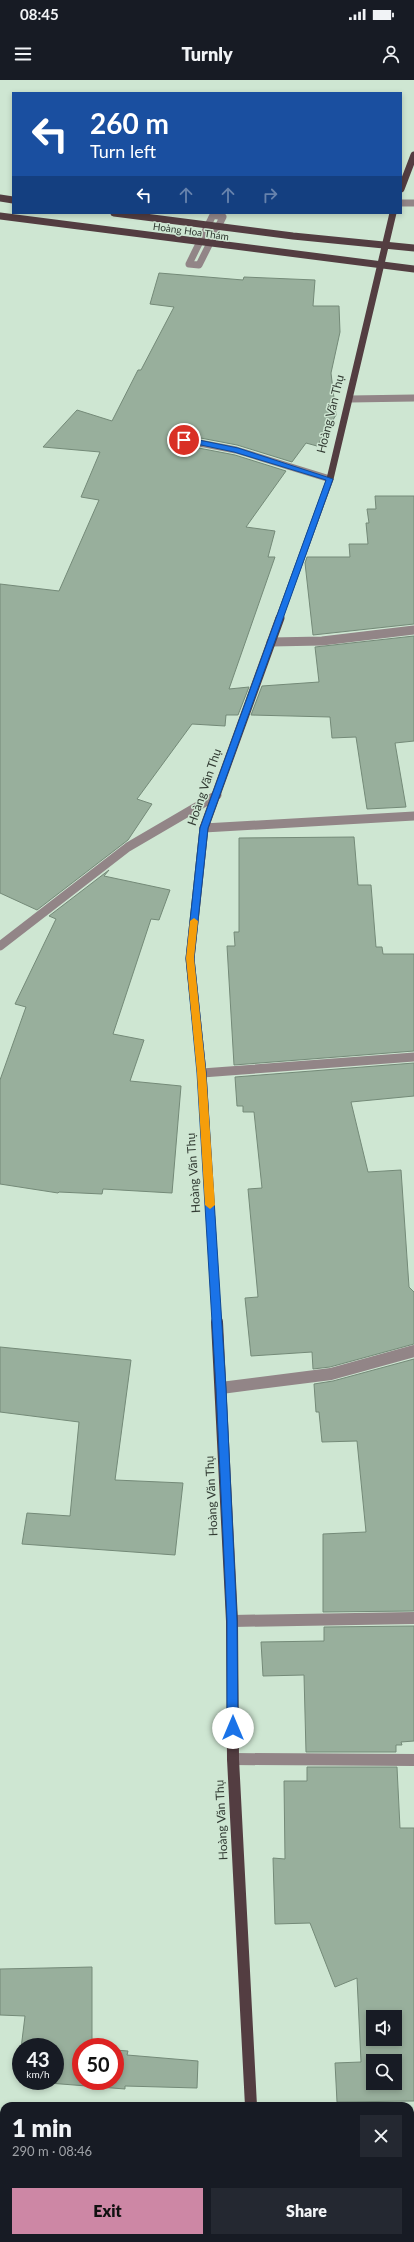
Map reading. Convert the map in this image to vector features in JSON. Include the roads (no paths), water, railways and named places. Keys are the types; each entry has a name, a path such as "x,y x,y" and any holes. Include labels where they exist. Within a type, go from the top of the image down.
{"main road":[{"path":"402,186 414,154"},
{"path":"0,198 12,200"},
{"name":"Hoàng Hoa Thám","path":"122,214 293,236 414,248"},
{"path":"384,245 393,214"},
{"name":"Hoàng Hoa Thám","path":"0,216 379,266 414,269"},
{"name":"Hoàng Văn Thụ","path":"251,2102 233,1759 232,1621 221,1388 202,1073 190,958 204,828 330,479 350,399 384,245"}],"street":[{"path":"402,203 414,203"},
{"path":"213,215 223,217 199,265 189,264 213,215"},
{"path":"350,399 414,398"},
{"path":"184,440 236,450 330,479"},
{"path":"271,642 322,641 414,630"},
{"path":"0,946 128,847 217,795"},
{"path":"204,828 414,816"},
{"path":"202,1073 414,1057"},
{"path":"221,1388 331,1374 414,1351"},
{"path":"232,1621 414,1618"},
{"path":"233,1759 414,1760"}]}
